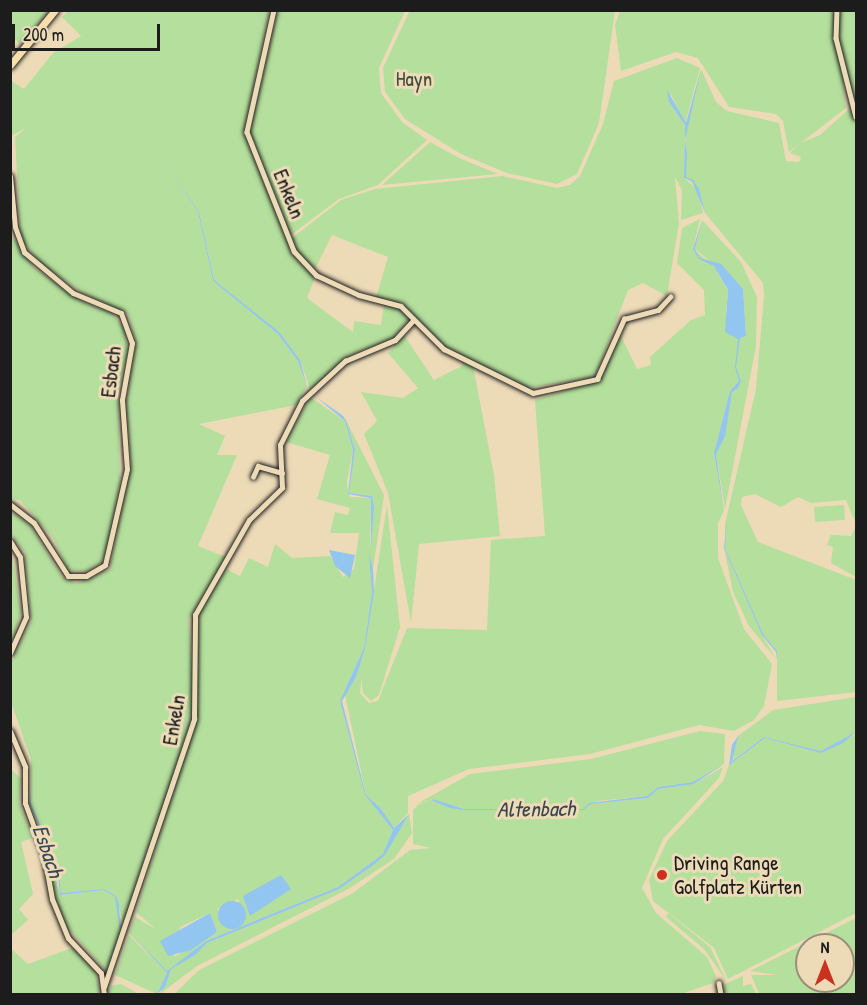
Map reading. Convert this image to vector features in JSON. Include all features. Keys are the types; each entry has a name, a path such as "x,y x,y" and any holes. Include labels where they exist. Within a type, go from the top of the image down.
{"main road":[{"path":"10,65 54,10"}],"street":[{"name":"Enkeln","path":"274,10 247,132 291,245 305,266 326,281 400,306 444,349 527,391 544,393 597,379 624,319 658,310 670,297"},
{"path":"837,10 836,38 856,117"},
{"name":"Esbach","path":"10,176 15,226 24,252 74,293 121,313 132,352 122,400 126,476 105,565 86,576 65,574 38,529 10,504"},
{"name":"Enkeln","path":"104,987 194,719 195,615 249,520 282,488 280,446 304,398 347,358 395,340 413,321"},
{"path":"253,477 258,466 282,473"},
{"path":"10,541 20,557 26,617 10,653"},
{"path":"10,731 25,767 25,803 57,912 69,939 101,973 104,994"},
{"path":"719,983 722,994"}],"green space":[{"name":"Hayn","path":"410,10 615,11 599,123 577,174 557,184 507,173 461,154 405,119 385,92 383,68"},
{"path":"10,11 49,11 19,44 11,34"},
{"path":"68,11 269,11 244,134 291,251 315,277 307,298 353,332 354,321 381,325 384,304 403,308 409,318 396,337 350,355 310,389 300,360 279,333 214,280 199,212 167,166 198,212 213,281 278,334 298,361 307,386 296,405 199,424 225,436 217,455 237,455 198,546 226,557 189,619 194,701 190,723 125,930 116,896 104,889 61,893 58,865 31,804 31,759 11,702 11,663 31,621 25,553 11,534 10,511 30,525 62,577 76,583 94,577 110,569 131,462 126,403 136,342 128,314 83,293 41,264 23,242 20,229 15,137 26,128 11,136 10,80 24,89 53,53 81,36 62,17"},
{"path":"278,11 405,11 379,68 381,93 402,122 427,140 378,185 339,199 291,235 250,131"},
{"path":"620,11 834,11 846,108 789,152 783,121 776,114 729,107 698,58 676,52 621,71 615,25"},
{"path":"839,11 856,11 856,110 838,38"},
{"path":"677,58 700,68 685,124 671,94 669,102 685,125 684,178 697,189 703,213 681,220 682,190 675,177 679,223 667,296 643,283 628,290 595,377 527,388 445,347 404,305 376,298 388,257 332,235 314,271 295,249 292,238 341,200 375,189 502,176 557,188 570,185 580,176 603,124 614,81"},
{"path":"701,69 716,102 727,111 779,123 786,161 799,162 801,157 790,153 800,143 820,135 850,108 856,121 856,524 846,500 811,503 798,497 781,507 755,494 742,497 741,505 758,542 856,580 856,692 777,701 777,651 763,634 725,548 725,524 756,389 764,296 763,283 705,213 699,189 685,177 686,125"},
{"path":"430,142 459,158 498,174 382,185"},
{"path":"700,219 693,249 714,266 728,291 726,312 738,338 739,381 730,391 714,453 724,511 718,523 718,558 744,629 772,664 764,706 754,720 734,731 699,725 590,754 469,769 408,796 408,813 394,828 366,795 344,690 356,677 365,649 360,693 369,703 378,701 407,628 487,630 491,540 545,536 535,400 598,381 620,334 637,369 651,365 650,357 691,320 705,315 704,290 677,263 682,228"},
{"path":"702,220 741,262 757,297 756,346 725,509 716,454 732,392 741,381 736,367 740,337 746,336 743,289 695,249"},
{"path":"10,233 33,267 83,302 113,314 125,330 128,352 118,392 120,484 107,549 102,562 87,571 68,570 53,538 20,500 11,498"},
{"path":"404,335 434,380 462,366 462,361 473,366 494,475 500,536 419,544 411,623 388,493 364,434 377,421 361,392 403,398 418,388 388,353"},
{"path":"310,397 345,421 353,450 347,481 348,494 351,497 371,498 370,548 374,507 372,496 349,493 355,450 346,420 384,495 373,569 370,559 372,592 364,648 340,701 365,795 393,830 383,854 338,887 206,941 167,972 129,933 135,917 156,929 136,912 195,725 200,612 226,569 240,576 249,558 268,567 275,544 292,558 330,556 343,577 354,569 359,533 330,533 335,512 348,515 350,508 317,499 330,455 286,442","holes":["238,899 244,922 237,926 217,909","210,913 217,932 174,957 180,927"]},
{"path":"387,505 400,627 379,695 371,701 363,693 361,675"},
{"path":"844,505 845,520 815,522 814,507"},
{"path":"856,526 856,577 831,563 833,547 827,545 831,535 851,536"},
{"path":"11,547 21,613 11,644 12,590"},
{"path":"724,548 762,635 776,659 749,626 733,592"},
{"path":"856,697 856,732 842,742 821,751 764,737 731,761 738,736 773,710"},
{"path":"700,731 725,734 724,764 693,782 658,787 647,796 597,801 584,809 464,809 433,799 417,804 470,774 591,759"},
{"path":"856,734 856,913 817,933 795,933 795,944 728,979 714,948 653,901 649,880 667,841 723,781 729,765 765,738 821,753"},
{"path":"723,767 719,778 663,839 642,888 656,913 707,957 716,976 713,983 681,994 174,994 199,970 353,893 410,850 431,848 413,844 413,810 430,800 464,810 584,810 590,804 648,798 658,789 694,784"},
{"path":"10,768 21,779 19,803 33,838 21,842 33,894 19,909 28,920 11,935"},
{"path":"409,814 412,833 394,859 350,888 197,966 160,994 171,969 207,943 339,889 372,866"},
{"path":"50,854 60,895 104,890 115,897 124,932 109,974 67,927 54,895"},
{"path":"668,913 710,947 726,980 704,949 666,917"},
{"path":"856,918 856,994 759,994 751,975 777,975 750,971 795,948 795,993 855,993 855,933 826,933"},
{"path":"129,935 167,973 157,994 115,975"},
{"path":"10,948 28,964 72,948 95,970 100,994 11,994"},
{"path":"743,976 743,986 751,984 756,994 723,994 725,984"},
{"path":"121,984 139,994 108,994 111,986"}],"water":[{"path":"701,69 685,140 686,177 693,180 699,189 705,213 692,181 684,178 685,125 669,102 667,90 686,123"},
{"path":"167,165 199,212 214,280 279,332 300,360 307,386 298,361 278,334 213,281 198,212"},
{"path":"702,220 695,249 700,258 721,264 743,289 746,336 740,338 736,367 741,381 738,388 732,392 725,436 716,454 724,511 714,453 730,391 739,381 735,367 738,339 725,332 728,290 714,266 699,259 693,249"},
{"path":"316,397 346,420 355,450 349,493 372,496 374,507 371,548 371,498 348,494 353,450 345,421"},
{"path":"727,519 725,548 763,634 777,651 777,660 776,652 762,635 724,548"},
{"path":"329,550 355,555 350,578 335,566"},
{"path":"369,553 373,569 374,592 365,649 356,677 342,701 366,795 380,808 394,828 409,814 385,855 372,866 339,889 207,943 195,955 171,969 165,987 157,994 167,973 129,933 167,971 206,941 338,887 383,854 393,830 365,795 340,701 364,648 372,592"},
{"path":"856,732 843,743 821,753 765,738 729,765 732,745 738,736 732,761 764,737 821,751"},
{"name":"Altenbach","path":"724,764 694,784 658,789 648,798 590,804 584,810 464,810 450,808 431,800 412,808 433,799 464,809 583,809 589,803 647,796 658,787 693,782"},
{"path":"31,788 31,804 58,865 61,893 104,889 116,896 119,904 120,924 124,932 119,925 115,897 104,890 60,895 57,865 30,805"},
{"path":"281,875 291,889 250,916 243,896"},
{"path":"232,901 242,905 246,915 242,925 232,929 222,925 218,915 222,905"},
{"path":"210,913 217,932 191,950 168,956 160,941"}],"place":[{"name":"Driving Range Golfplatz Kürten","path":"662,875"}]}
